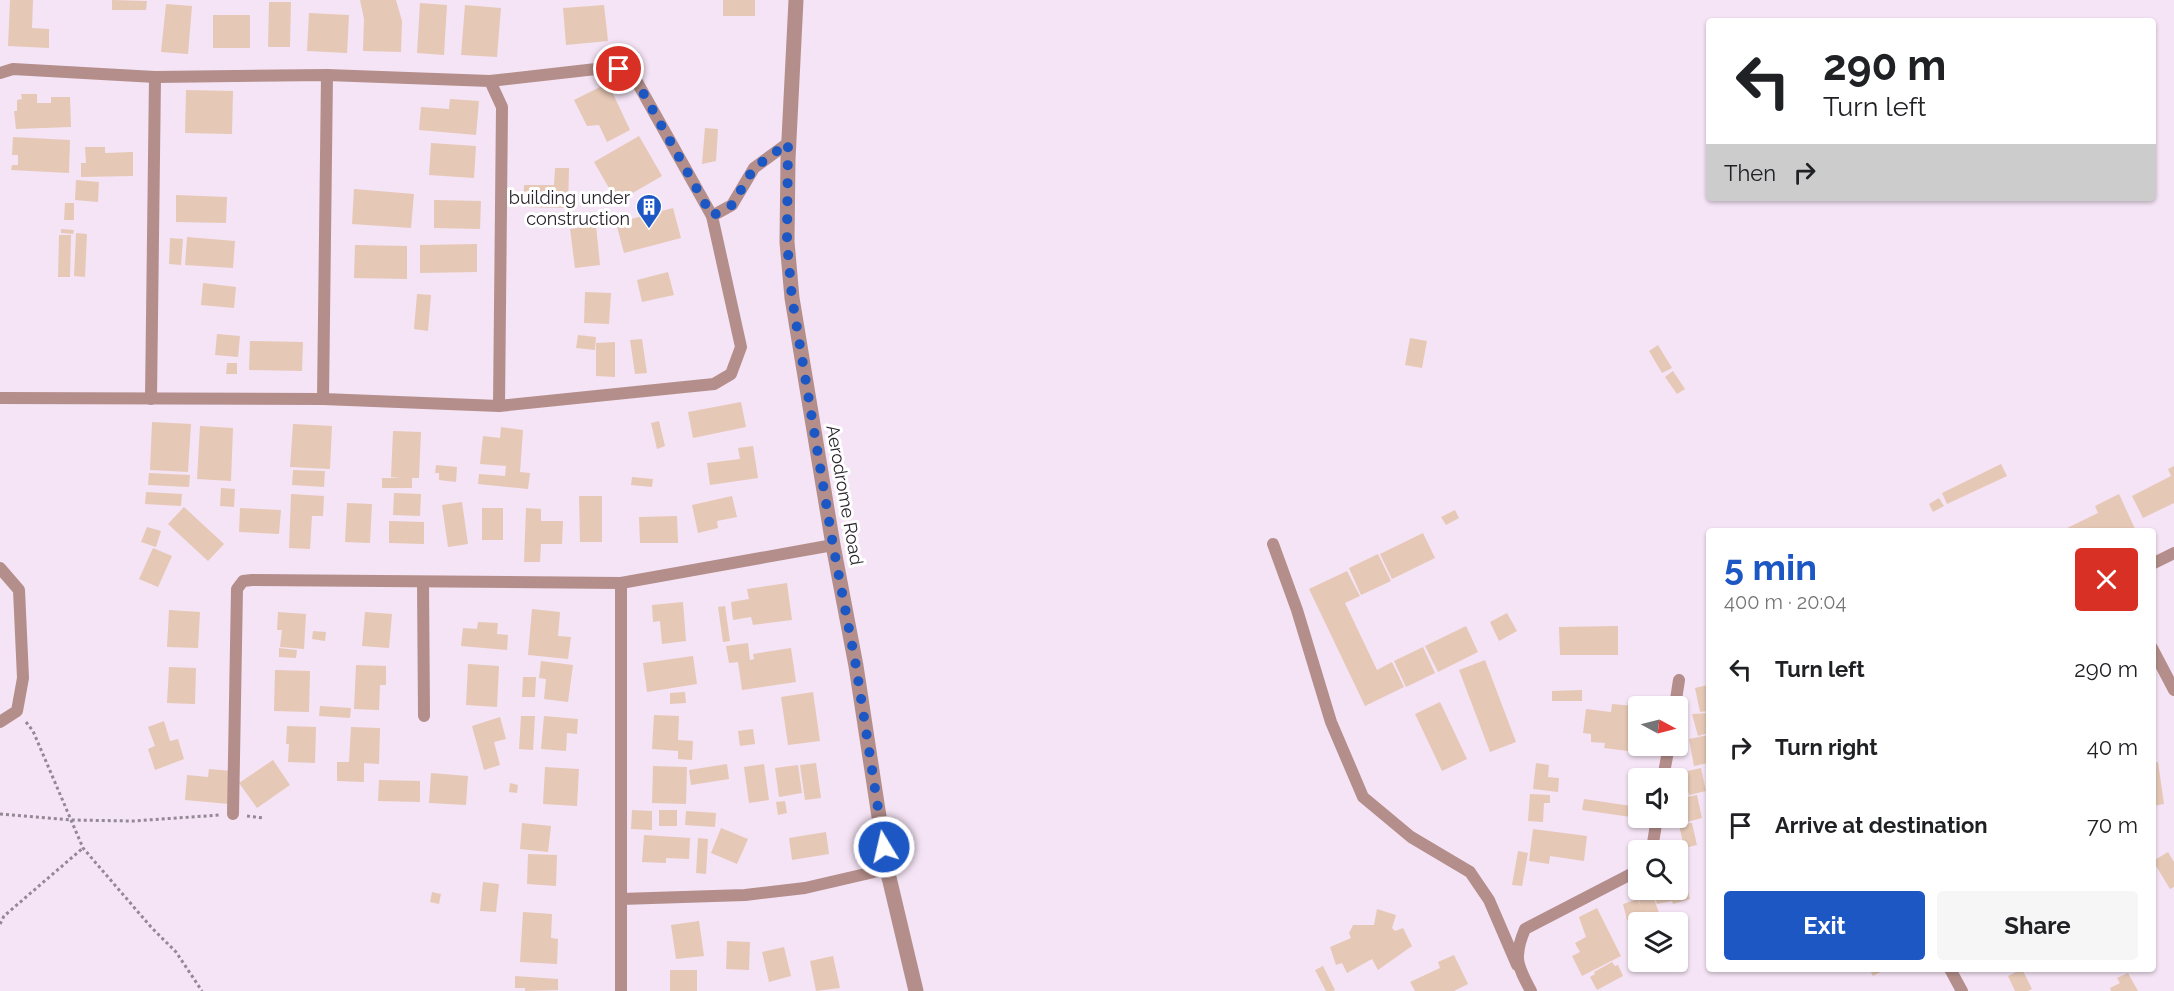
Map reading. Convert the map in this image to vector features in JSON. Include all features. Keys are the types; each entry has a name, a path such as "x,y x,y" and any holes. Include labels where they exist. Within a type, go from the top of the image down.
{"street":[{"name":"Aerodrome Road","path":"796,0 788,143 787,242 792,298 833,545 856,666 887,869 916,991"},
{"path":"0,73 13,69 155,77 327,75 490,81 596,69 619,69 637,82 712,216 741,347 731,374 714,384 500,406 323,399 0,399"},
{"path":"323,399 327,75"},
{"path":"152,399 155,77"},
{"path":"490,81 502,107 500,406"},
{"path":"712,216 732,205 754,168 788,143"},
{"path":"1273,544 1297,610 1331,722 1363,797 1411,837 1470,872 1489,900 1517,965 1531,991"},
{"path":"233,814 237,589 243,581 621,583 833,545"},
{"path":"2156,562 2174,553"},
{"path":"0,568 20,590 23,678 17,711 0,722"},
{"path":"423,582 424,716"},
{"path":"621,583 621,991"},
{"path":"2156,656 2174,690"},
{"path":"1677,696 1679,680"},
{"path":"621,899 745,896 805,888 887,869"},
{"path":"1517,965 1518,945 1525,929 1628,876"},
{"path":"1952,972 1962,991"}],"path":[{"path":"17,711 33,731 83,848 151,927 176,952 202,991"},
{"path":"0,814 71,820 133,821 233,814 263,818"},
{"path":"0,924 4,916 83,848"}],"building":[{"path":"10,0 33,0 32,28 49,29 49,48 8,46"},
{"path":"112,0 147,1 146,10 112,10"},
{"path":"360,0 396,0 402,21 401,52 363,51 364,19"},
{"path":"723,0 755,0 755,16 723,16"},
{"path":"269,2 291,2 290,47 268,47"},
{"path":"420,3 447,5 444,55 417,53"},
{"path":"166,4 192,6 188,54 161,52"},
{"path":"465,5 501,8 497,57 461,55"},
{"path":"604,5 608,41 566,45 563,8"},
{"path":"309,13 349,15 347,53 307,51"},
{"path":"213,15 250,15 250,48 213,48"},
{"path":"608,83 630,130 607,142 599,125 587,126 574,100"},
{"path":"186,90 233,91 232,134 185,133"},
{"path":"21,94 37,94 37,103 51,103 51,97 70,97 71,127 16,129 14,111 17,111 17,100 22,99"},
{"path":"450,99 479,101 476,135 419,130 421,107 449,109"},
{"path":"705,128 718,129 716,161 702,164"},
{"path":"639,136 662,176 617,202 594,162"},
{"path":"13,137 70,140 69,173 11,170 12,165 18,165 18,155 12,155"},
{"path":"431,143 476,146 474,178 429,175"},
{"path":"85,147 105,147 105,153 133,152 133,176 81,177 81,163 86,163"},
{"path":"555,168 569,168 568,208 523,207 524,185 554,185"},
{"path":"76,180 99,182 98,202 75,200"},
{"path":"354,189 414,194 411,228 352,224"},
{"path":"176,195 227,197 226,223 176,222"},
{"path":"434,200 481,201 480,229 434,228"},
{"path":"65,203 74,203 74,220 64,220"},
{"name":"building under construction","path":"673,208 681,238 624,253 616,223"},
{"path":"596,225 600,265 575,268 570,229"},
{"path":"61,229 74,230 73,234 61,233"},
{"path":"76,233 87,234 85,277 74,276"},
{"path":"59,235 71,235 70,277 58,277"},
{"path":"187,237 235,241 233,268 185,265"},
{"path":"170,238 183,239 181,265 169,264"},
{"path":"477,244 477,272 420,273 420,245"},
{"path":"355,245 407,246 407,279 354,278"},
{"path":"668,272 674,295 642,302 637,280"},
{"path":"203,283 236,287 234,308 201,305"},
{"path":"585,292 611,293 609,324 584,323"},
{"path":"417,294 431,295 428,331 414,329"},
{"path":"217,334 240,336 238,357 215,355"},
{"path":"578,335 596,337 595,350 576,348"},
{"path":"1410,338 1427,341 1422,368 1405,365"},
{"path":"642,339 647,373 635,374 630,340"},
{"path":"250,341 303,342 302,371 249,370"},
{"path":"615,342 615,377 596,376 596,343"},
{"path":"1658,345 1672,368 1662,373 1649,351"},
{"path":"227,363 237,363 237,374 226,374"},
{"path":"1673,371 1685,389 1677,394 1665,377"},
{"path":"741,402 746,427 693,438 688,412"},
{"path":"659,421 665,446 657,449 651,423"},
{"path":"152,422 191,424 188,472 150,470"},
{"path":"293,424 332,426 330,469 290,467"},
{"path":"200,426 233,428 231,481 197,479"},
{"path":"501,427 523,430 520,472 530,473 528,489 478,484 479,474 505,476 506,466 480,464 483,436 500,438"},
{"path":"393,431 421,432 419,478 412,478 412,488 382,488 382,478 400,478 391,477"},
{"path":"753,446 758,478 710,485 707,463 740,459 738,448"},
{"path":"2001,464 2007,476 1947,504 1942,493"},
{"path":"436,465 457,467 456,482 439,480 439,473 435,473"},
{"path":"2174,466 2174,503 2143,518 2132,496 2171,476 2168,469"},
{"path":"293,470 325,471 324,487 292,485"},
{"path":"149,473 190,475 189,487 148,485"},
{"path":"632,477 653,479 652,487 631,485"},
{"path":"221,488 235,489 234,507 220,506"},
{"path":"146,492 182,494 181,506 145,504"},
{"path":"394,493 421,494 420,516 393,515"},
{"path":"291,494 324,496 323,516 312,516 310,549 289,548"},
{"path":"2119,494 2135,528 2067,528 2098,513 2095,506"},
{"path":"579,496 602,496 602,542 580,542"},
{"path":"732,496 737,517 717,521 718,528 698,533 692,505"},
{"path":"1939,498 1944,506 1933,512 1929,504"},
{"path":"462,502 468,544 448,547 442,505"},
{"path":"347,503 372,504 370,543 345,542"},
{"path":"184,507 224,544 208,561 168,524"},
{"path":"240,508 281,510 279,534 239,532"},
{"path":"482,508 503,508 503,540 482,540"},
{"path":"526,508 541,509 541,521 563,521 562,544 541,544 540,562 524,562"},
{"path":"1455,510 1459,518 1446,525 1441,517"},
{"path":"677,516 678,543 640,543 639,517"},
{"path":"389,521 424,522 424,544 389,543"},
{"path":"147,527 161,531 156,547 141,542"},
{"path":"1423,533 1435,558 1392,579 1380,554"},
{"path":"153,548 172,556 158,587 139,579"},
{"path":"1378,554 1391,581 1361,595 1349,568"},
{"path":"1347,571 1360,596 1345,603 1377,670 1392,662 1404,687 1365,706 1309,589"},
{"path":"787,583 792,620 753,625 751,617 733,620 731,602 749,599 747,589"},
{"path":"683,602 686,641 662,644 660,621 653,622 652,605"},
{"path":"725,606 730,641 723,642 718,607"},
{"path":"532,609 560,612 558,636 571,637 568,659 528,655"},
{"path":"169,610 200,612 198,648 167,647"},
{"path":"278,612 306,614 304,649 280,647 282,630 277,630"},
{"path":"365,612 392,614 389,648 362,646"},
{"path":"1507,613 1517,631 1499,641 1490,622"},
{"path":"478,622 498,623 497,634 508,635 507,650 461,646 463,628 477,629"},
{"path":"1466,626 1478,652 1438,672 1425,646"},
{"path":"1618,626 1618,655 1560,655 1559,627"},
{"path":"313,631 326,632 325,641 312,639"},
{"path":"748,643 750,660 754,659 753,654 791,648 796,682 742,690 738,662 729,663 726,646"},
{"path":"1423,647 1435,673 1406,687 1394,661"},
{"path":"279,648 297,650 296,658 279,657"},
{"path":"693,656 697,684 647,692 643,663"},
{"path":"1485,660 1516,742 1490,752 1459,670"},
{"path":"541,661 573,665 568,702 544,699 546,679 539,678"},
{"path":"468,664 499,666 497,707 466,705"},
{"path":"356,665 386,666 386,685 380,685 379,710 354,709"},
{"path":"169,667 196,668 195,704 167,703"},
{"path":"275,670 310,671 309,712 274,711"},
{"path":"523,677 536,677 535,697 522,697"},
{"path":"1706,685 1706,711 1700,712 1695,688"},
{"path":"1582,690 1582,701 1552,701 1552,691"},
{"path":"685,692 686,703 670,704 670,693"},
{"path":"813,692 820,741 788,745 781,697"},
{"path":"1440,702 1467,759 1442,771 1415,714"},
{"path":"1612,704 1628,705 1628,751 1604,748 1605,743 1591,742 1591,734 1583,733 1586,709 1611,712"},
{"path":"320,706 351,708 350,718 319,716"},
{"path":"1706,713 1706,734 1698,736 1692,714"},
{"path":"654,715 679,716 678,740 693,741 692,760 678,759 678,751 652,749"},
{"path":"521,716 535,716 533,750 519,749"},
{"path":"544,716 578,719 577,734 567,733 566,751 541,749"},
{"path":"500,717 506,739 494,742 500,765 484,770 472,726"},
{"path":"164,721 170,741 178,739 184,759 155,770 148,749 155,746 148,727"},
{"path":"287,726 316,727 315,763 288,762"},
{"path":"351,727 380,728 379,764 364,763 364,782 337,781 337,762 349,762"},
{"path":"753,729 755,744 740,746 738,731"},
{"path":"1706,735 1706,763 1694,766 1689,739"},
{"path":"273,760 290,785 257,808 239,783"},
{"path":"2156,762 2158,762 2164,804 2156,805"},
{"path":"816,763 821,798 805,800 800,765"},
{"path":"1536,763 1549,765 1548,777 1559,778 1558,792 1533,789"},
{"path":"727,764 729,779 691,785 689,770"},
{"path":"764,764 769,800 749,803 744,767"},
{"path":"798,765 802,793 779,797 775,768"},
{"path":"653,766 687,767 686,804 652,803"},
{"path":"545,767 579,769 577,806 543,804"},
{"path":"1701,768 1706,791 1689,795 1688,771"},
{"path":"209,769 232,771 229,804 185,800 187,775 208,777"},
{"path":"431,773 468,776 466,805 429,803"},
{"path":"379,780 420,781 420,802 378,801"},
{"path":"510,783 518,785 517,793 509,792"},
{"path":"1530,794 1550,795 1550,803 1544,803 1543,822 1528,821"},
{"path":"1697,795 1702,818 1688,822 1688,797"},
{"path":"1584,799 1628,806 1628,817 1582,810"},
{"path":"785,801 787,813 778,815 776,802"},
{"path":"632,810 652,811 652,830 631,829"},
{"path":"659,810 677,810 677,826 659,826"},
{"path":"686,811 716,813 715,827 685,825"},
{"path":"522,823 551,826 548,852 520,849"},
{"path":"1688,823 1692,823 1697,845 1688,847 1688,840 1682,840 1680,828 1688,828"},
{"path":"721,828 748,839 737,864 711,853"},
{"path":"1533,829 1587,836 1584,861 1550,856 1549,864 1529,861"},
{"path":"826,832 829,854 792,860 789,838"},
{"path":"644,835 690,838 689,859 666,858 666,863 642,862"},
{"path":"698,838 708,839 706,874 696,873"},
{"path":"1518,851 1528,853 1522,886 1512,885"},
{"path":"2168,852 2174,862 2174,887 2170,889 2156,866 2156,859"},
{"path":"528,854 557,855 556,886 527,884"},
{"path":"483,882 499,884 496,912 480,911"},
{"path":"432,892 441,894 439,904 430,902"},
{"path":"1638,900 1641,907 1639,900 1654,900 1659,912 1628,912 1627,920 1623,904"},
{"path":"1656,900 1687,900 1673,904 1672,901 1657,904"},
{"path":"1597,908 1621,956 1582,976 1572,956 1580,952 1575,943 1586,937 1579,917"},
{"path":"1377,909 1396,915 1392,928 1395,931 1403,928 1412,946 1378,970 1372,959 1347,973 1342,963 1336,965 1330,947 1351,938 1349,933 1353,925 1374,925"},
{"path":"523,912 552,914 551,938 558,939 557,964 520,962"},
{"path":"699,921 704,956 676,959 671,925"},
{"path":"727,941 750,942 749,970 726,969"},
{"path":"784,947 791,976 769,982 762,952"},
{"path":"1454,955 1468,984 1454,991 1415,991 1410,982 1440,968 1438,962"},
{"path":"833,956 840,988 816,991 810,961"},
{"path":"1612,962 1615,966 1618,965 1623,976 1597,990 1590,977 1595,974 1594,972"},
{"path":"1323,966 1335,990 1333,991 1326,991 1315,970"},
{"path":"670,970 697,970 697,991 670,991"},
{"path":"2016,972 2024,972 2032,989 2015,991 2008,976"},
{"path":"2128,973 2138,991 2111,991 2110,988 2120,983 2117,978"},
{"path":"515,976 558,979 558,990 525,991 525,988 515,988"}],"place":[{"name":"building under construction","path":"649,230"}],"route":[{"path":"619,69 637,82 712,216 732,205 754,168 788,143 787,242 792,298 833,545 856,666 884,847"}]}
